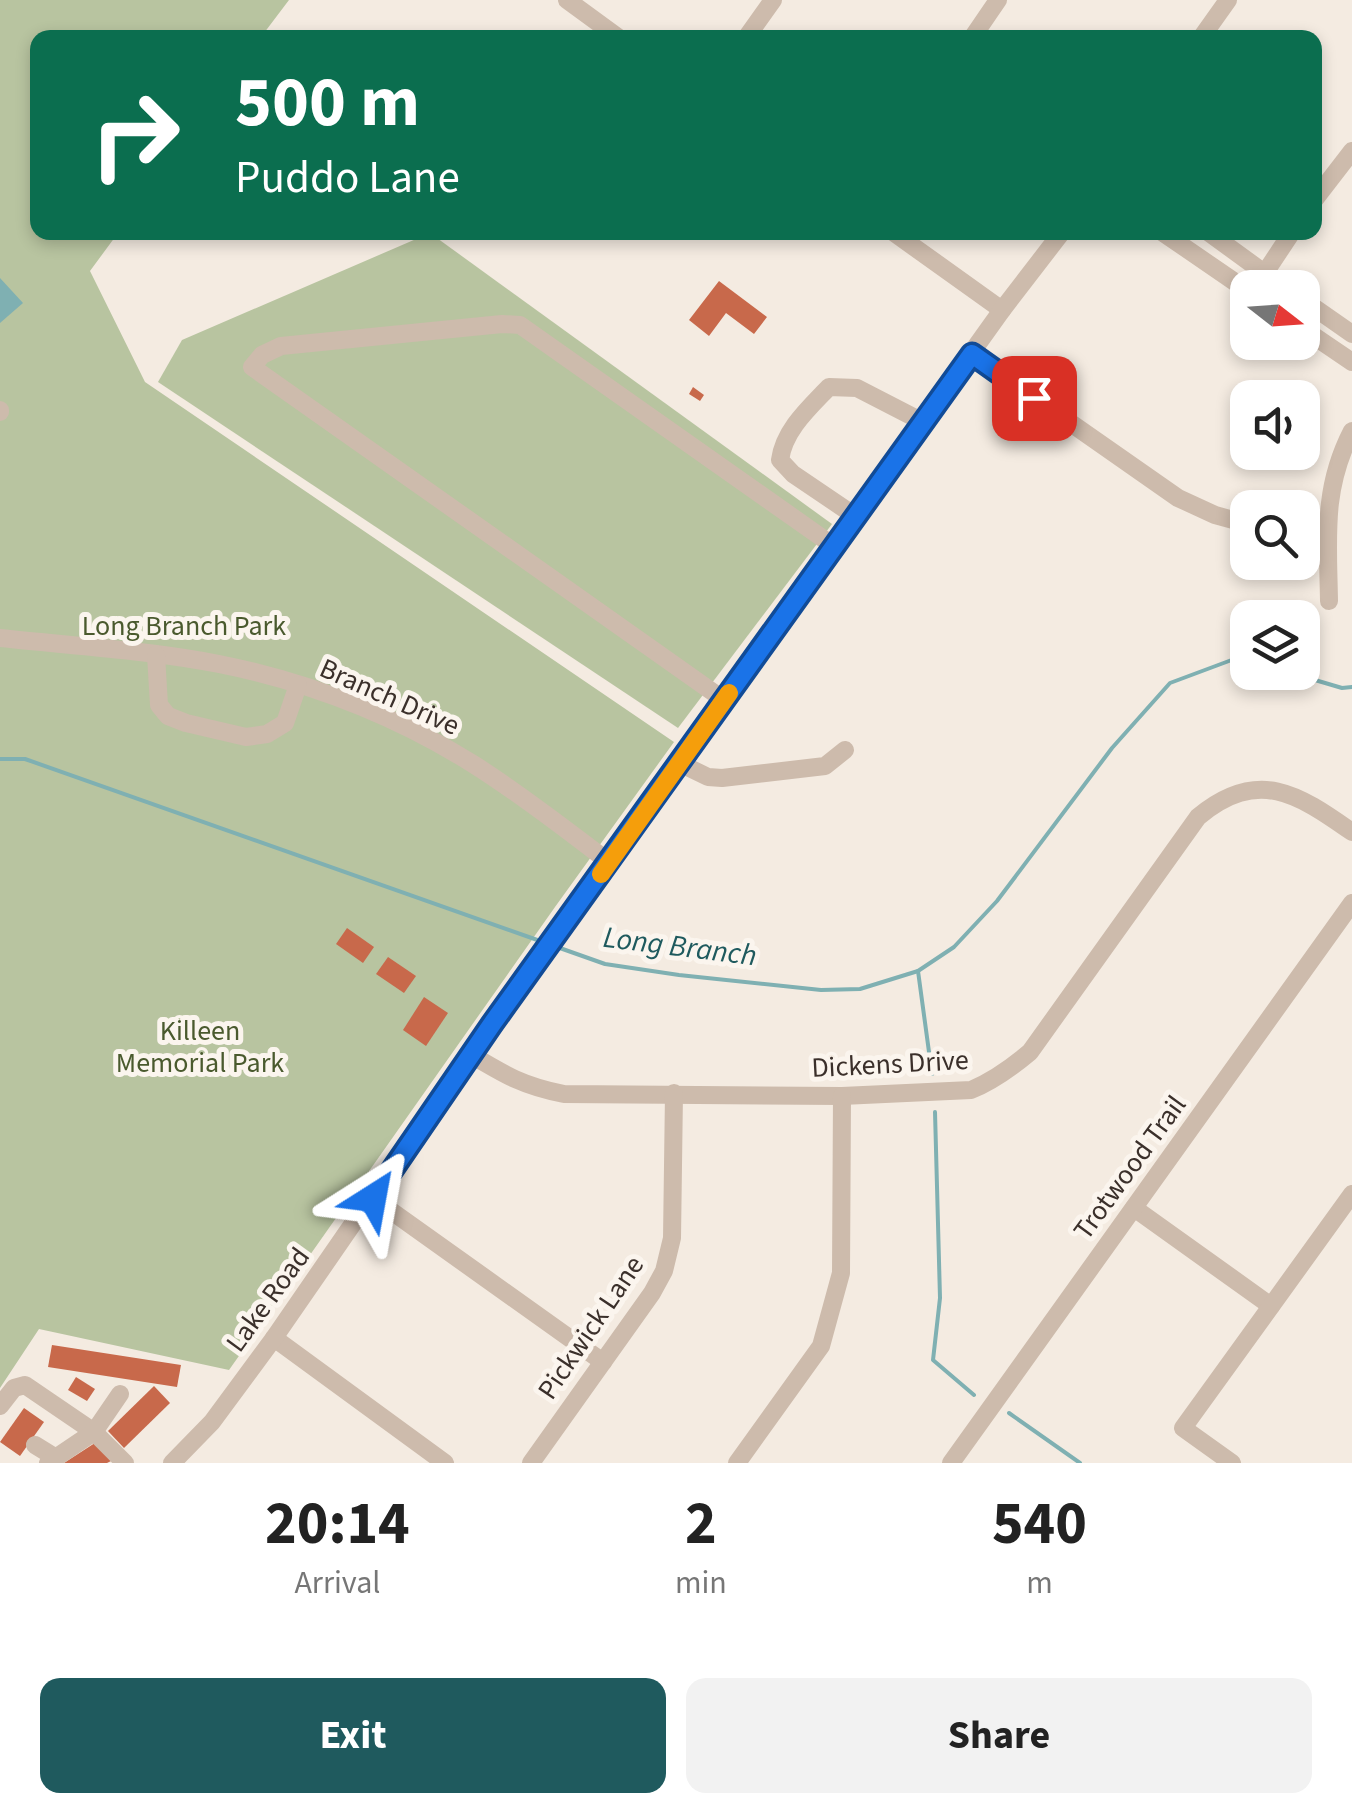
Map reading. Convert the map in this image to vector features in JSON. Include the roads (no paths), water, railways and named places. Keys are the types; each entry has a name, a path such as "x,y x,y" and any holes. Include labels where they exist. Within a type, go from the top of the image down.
{"street":[{"path":"568,0 608,30"},
{"path":"752,30 773,0"},
{"path":"977,30 998,0"},
{"path":"1207,30 1228,0"},
{"path":"1322,189 1352,152"},
{"path":"904,240 1002,310"},
{"name":"Lake Road","path":"172,1463 212,1422 274,1338 470,1054 1056,240"},
{"path":"1174,240 1230,279"},
{"path":"1217,240 1249,270"},
{"path":"1267,270 1287,240"},
{"path":"1320,312 1352,334"},
{"path":"724,700 252,367 262,355 281,346 520,325 835,546"},
{"path":"1320,340 1352,362"},
{"path":"972,354 1178,498 1230,519"},
{"path":"855,516 793,474 780,460 782,445 797,422 829,387 840,386 857,388 923,422"},
{"path":"1329,601 1332,482 1352,432"},
{"path":"1320,530 1328,530"},
{"name":"Branch Drive","path":"0,638 216,663 298,685 372,711 444,746 507,786 609,862"},
{"path":"156,655 160,705 168,716 186,724 246,737 268,734 285,723 298,685"},
{"path":"680,763 708,777 722,778 825,766 845,750"},
{"name":"Dickens Drive","path":"470,1054 532,1087 564,1094 842,1096 971,1090 987,1084 1030,1052 1198,817 1213,804 1255,790 1284,792 1310,803 1352,832"},
{"name":"Trotwood Trail","path":"951,1463 1352,903"},
{"name":"Pickwick Lane","path":"531,1463 664,1271 672,1238 674,1093"},
{"path":"737,1463 822,1346 841,1273 842,1096"},
{"path":"1232,1463 1183,1428 1352,1194"},
{"path":"373,1198 603,1362"},
{"path":"1134,1208 1271,1306"},
{"path":"274,1338 445,1463"},
{"path":"0,1406 14,1388 25,1385 94,1432 125,1463"},
{"path":"36,1445 52,1460 94,1432 120,1394"}],"water":[{"path":"0,278 23,303 0,323"}],"waterway":[{"name":"Long Branch","path":"557,947 605,964 821,990 860,989 918,971 954,947 997,901 1112,748 1170,683 1230,661"},
{"name":"Long Branch","path":"1320,681 1352,687"},
{"name":"Long Branch","path":"0,759 25,759 543,942"},
{"path":"918,971 932,1074"},
{"path":"935,1112 940,1298 933,1360 974,1395"},
{"path":"1009,1413 1080,1463"}],"park label":[{"name":"Long Branch Park","path":"184,625"},
{"name":"Killeen Memorial Park","path":"200,1046"}]}
